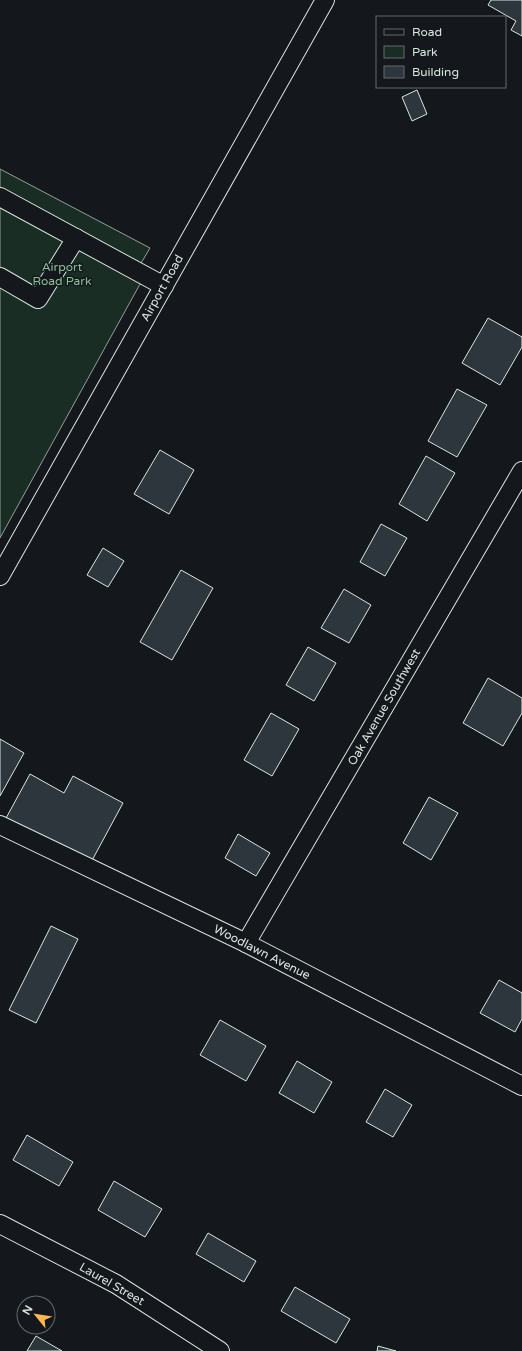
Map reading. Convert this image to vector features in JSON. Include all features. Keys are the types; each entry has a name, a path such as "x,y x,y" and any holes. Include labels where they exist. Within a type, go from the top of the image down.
{"street":[{"name":"Airport Road","path":"0,576 325,0"},
{"path":"0,197 164,286"},
{"path":"0,277 38,299 76,238"},
{"name":"Oak Avenue Southwest","path":"246,943 522,471"},
{"name":"Woodlawn Avenue","path":"0,824 246,943 522,1086"},
{"name":"Laurel Street","path":"0,1224 116,1284 220,1351"}],"green space":[{"name":"Airport Road Park","path":"0,169 150,248 137,270 145,275 0,538"}],"building":[{"path":"491,0 522,0 522,36 511,30 516,21 488,5"},
{"path":"417,90 427,114 412,121 402,97"},
{"path":"488,318 522,337 522,347 500,385 462,363"},
{"path":"457,389 487,405 457,457 428,441"},
{"path":"160,450 194,470 169,514 134,494"},
{"path":"426,456 455,473 427,521 399,504"},
{"path":"381,524 407,538 385,576 360,562"},
{"path":"103,548 124,561 108,587 87,575"},
{"path":"181,570 213,588 172,660 140,642"},
{"path":"344,589 371,605 349,643 321,628"},
{"path":"308,647 336,663 314,701 286,685"},
{"path":"488,678 522,698 522,713 503,746 463,723"},
{"path":"271,713 299,729 272,776 244,760"},
{"path":"0,739 24,753 0,796"},
{"path":"30,774 64,793 73,776 123,803 89,866 5,820"},
{"path":"429,797 458,813 431,860 403,843"},
{"path":"238,834 270,853 256,876 225,858"},
{"path":"51,926 78,939 36,1023 9,1010"},
{"path":"499,980 522,993 522,1019 515,1032 480,1013"},
{"path":"220,1020 266,1046 246,1081 200,1055"},
{"path":"297,1061 332,1082 314,1113 279,1093"},
{"path":"385,1089 412,1105 393,1137 366,1122"},
{"path":"27,1135 73,1162 59,1186 13,1160"},
{"path":"114,1181 162,1209 145,1237 98,1210"},
{"path":"208,1233 256,1261 244,1282 196,1254"},
{"path":"295,1287 350,1319 336,1343 281,1311"},
{"path":"36,1336 62,1351 27,1351"},
{"path":"378,1346 396,1351 377,1351"}]}
